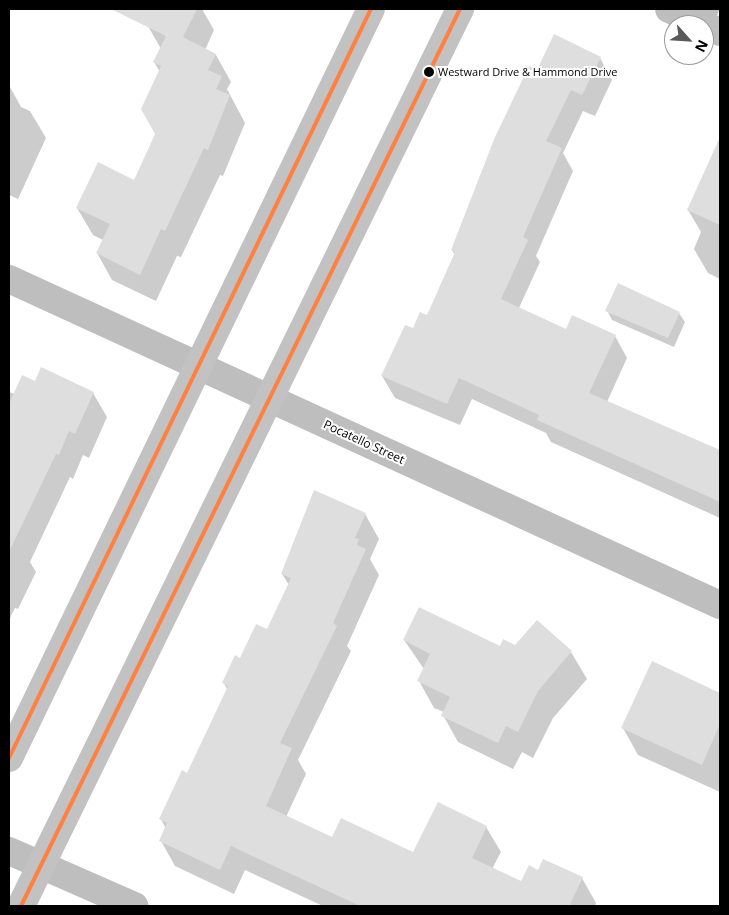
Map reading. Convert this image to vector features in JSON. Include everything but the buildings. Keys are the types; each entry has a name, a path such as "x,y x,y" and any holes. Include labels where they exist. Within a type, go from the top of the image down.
{"street":[{"path":"9,758 200,367 371,9"},
{"path":"22,906 268,398 460,9"},
{"path":"670,9 683,15"},
{"name":"Pocatello Street","path":"9,279 720,605"},
{"path":"9,851 134,906"}],"transit line":[{"path":"9,758 371,9"},
{"path":"21,906 460,9"}],"place":[{"name":"Westward Drive & Hammond Drive","path":"429,72"}]}
